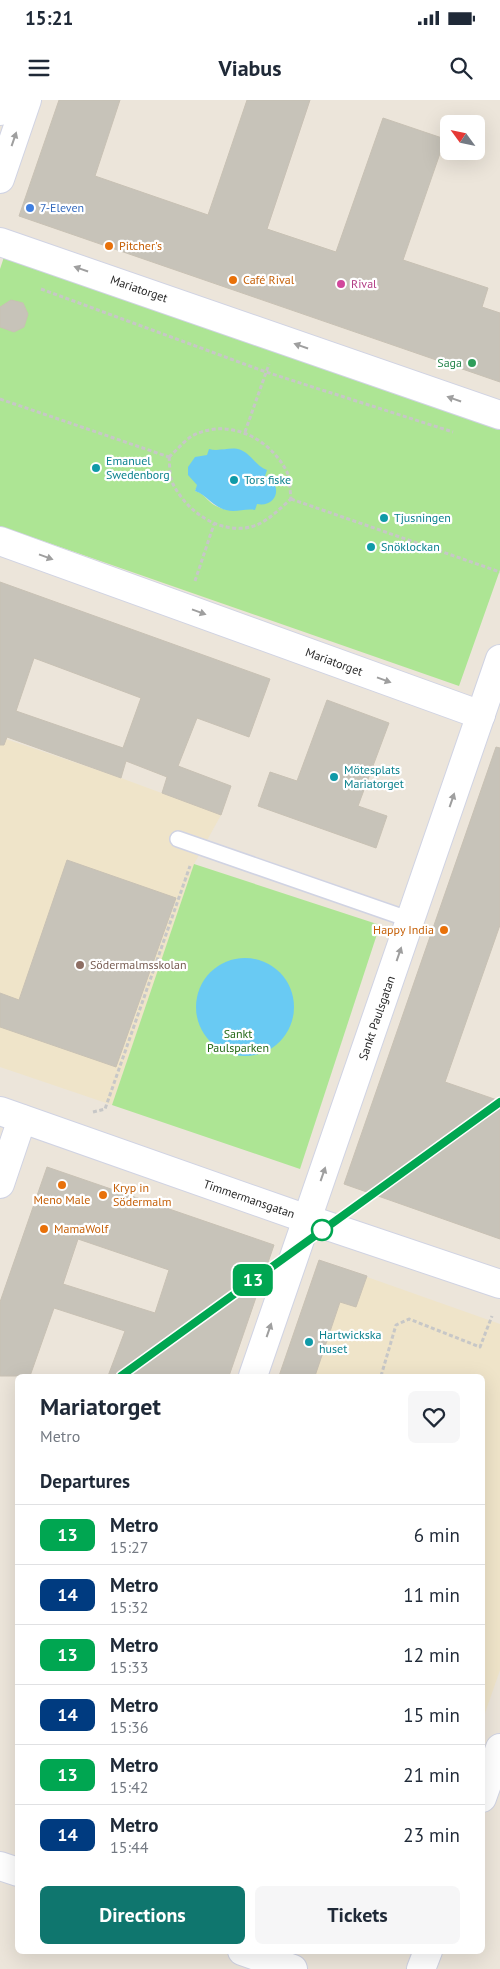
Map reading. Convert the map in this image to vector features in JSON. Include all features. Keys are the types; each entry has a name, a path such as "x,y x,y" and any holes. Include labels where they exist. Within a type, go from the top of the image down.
{"street":[{"path":"0,110 4,100"},
{"path":"0,179 27,100"},
{"name":"Mariatorget","path":"0,242 500,415"},
{"name":"Mariatorget","path":"0,540 481,715"},
{"name":"Sankt Paulsgatan","path":"254,1374 500,659"},
{"path":"0,1184 11,1115"},
{"name":"Timmermansgatan","path":"11,1115 307,1220 500,1284"},
{"path":"491,1787 500,1748"},
{"path":"0,1866 15,1871"},
{"path":"250,1954 293,1969"},
{"path":"421,1969 427,1954"}],"lane":[{"path":"178,839 411,920"}],"path":[{"path":"33,286 266,372 462,435"},
{"path":"245,432 278,338"},
{"path":"0,399 169,457"},
{"path":"169,457 192,436 220,428 245,432 269,446 288,473 291,499"},
{"path":"169,457 172,483 190,508 214,524 246,528 267,520 291,499"},
{"path":"291,499 500,572"},
{"path":"187,608 214,524"},
{"path":"93,1112 105,1109 197,846"},
{"path":"382,1374 396,1325 409,1319 480,1347 492,1316"}],"shaded area":[{"name":"Södermalmsskolan","path":"0,737 121,778 221,815 194,864 112,1105 0,1067"},
{"path":"319,1260 500,1324 500,1670 485,1713 485,1374 280,1374"}],"green space":[{"path":"4,257 500,430 500,570 459,686 0,526 0,269","holes":["235,449 250,457 264,476 247,508 232,510 212,504 202,494 195,491 215,451"]},
{"name":"Sankt Paulsparken","path":"194,864 380,925 300,1169 112,1105"}],"water":[{"path":"209,449 237,449 248,455 267,470 265,476 275,484 276,494 273,499 264,504 257,504 255,510 230,511 217,506 195,491 197,485 188,475 188,467 195,457 207,455"},
{"path":"245,958 264,962 280,972 290,988 294,1007 290,1026 280,1042 264,1052 245,1056 226,1052 210,1042 200,1026 196,1007 200,988 210,972 226,962"}],"building":[{"path":"59,100 120,100 95,176 208,215 247,100 310,100 267,229 336,252 383,118 440,137 440,153 403,260 488,288 482,307 500,313 500,382 19,216"},
{"path":"11,300 23,303 28,314 24,327 14,332 0,327 0,307"},
{"path":"0,582 270,679 249,737 197,718 178,766 231,786 221,815 162,793 167,777 126,761 121,778 7,737 4,745 0,745","holes":["34,658 141,698 123,748 16,711"]},
{"name":"Mötesplats Mariatorget","path":"327,700 389,723 358,806 387,816 376,848 258,806 270,772 297,781"},
{"path":"496,747 500,748 500,925 445,1082 500,1101 500,1239 344,1184"},
{"path":"67,860 176,898 116,1067 0,1027 0,993 19,1000"},
{"path":"47,1167 274,1245 230,1374 109,1374 125,1331 54,1308 31,1374 0,1376 0,1302","holes":["78,1239 169,1270 155,1313 63,1284"]},
{"name":"Hartwickska huset","path":"319,1260 367,1276 356,1307 340,1302 316,1374 280,1374"}],"metro line":[{"name":"13","path":"124,1374 500,1102"}],"place":[{"name":"7-Eleven","path":"30,208"},
{"name":"Pitcher's","path":"109,246"},
{"name":"Café Rival","path":"233,280"},
{"name":"Rival","path":"341,284"},
{"name":"Saga","path":"472,363"},
{"name":"Emanuel Swedenborg","path":"96,468"},
{"name":"Tors fiske","path":"234,480"},
{"name":"Tjusningen","path":"384,518"},
{"name":"Snöklockan","path":"371,547"},
{"name":"Mötesplats Mariatorget","path":"334,777"},
{"name":"Happy India","path":"444,930"},
{"name":"Södermalmsskolan","path":"80,965"},
{"name":"Meno Male","path":"62,1185"},
{"name":"Kryp in Södermalm","path":"103,1195"},
{"name":"MamaWolf","path":"44,1229"},
{"name":"Hartwickska huset","path":"309,1342"}]}
